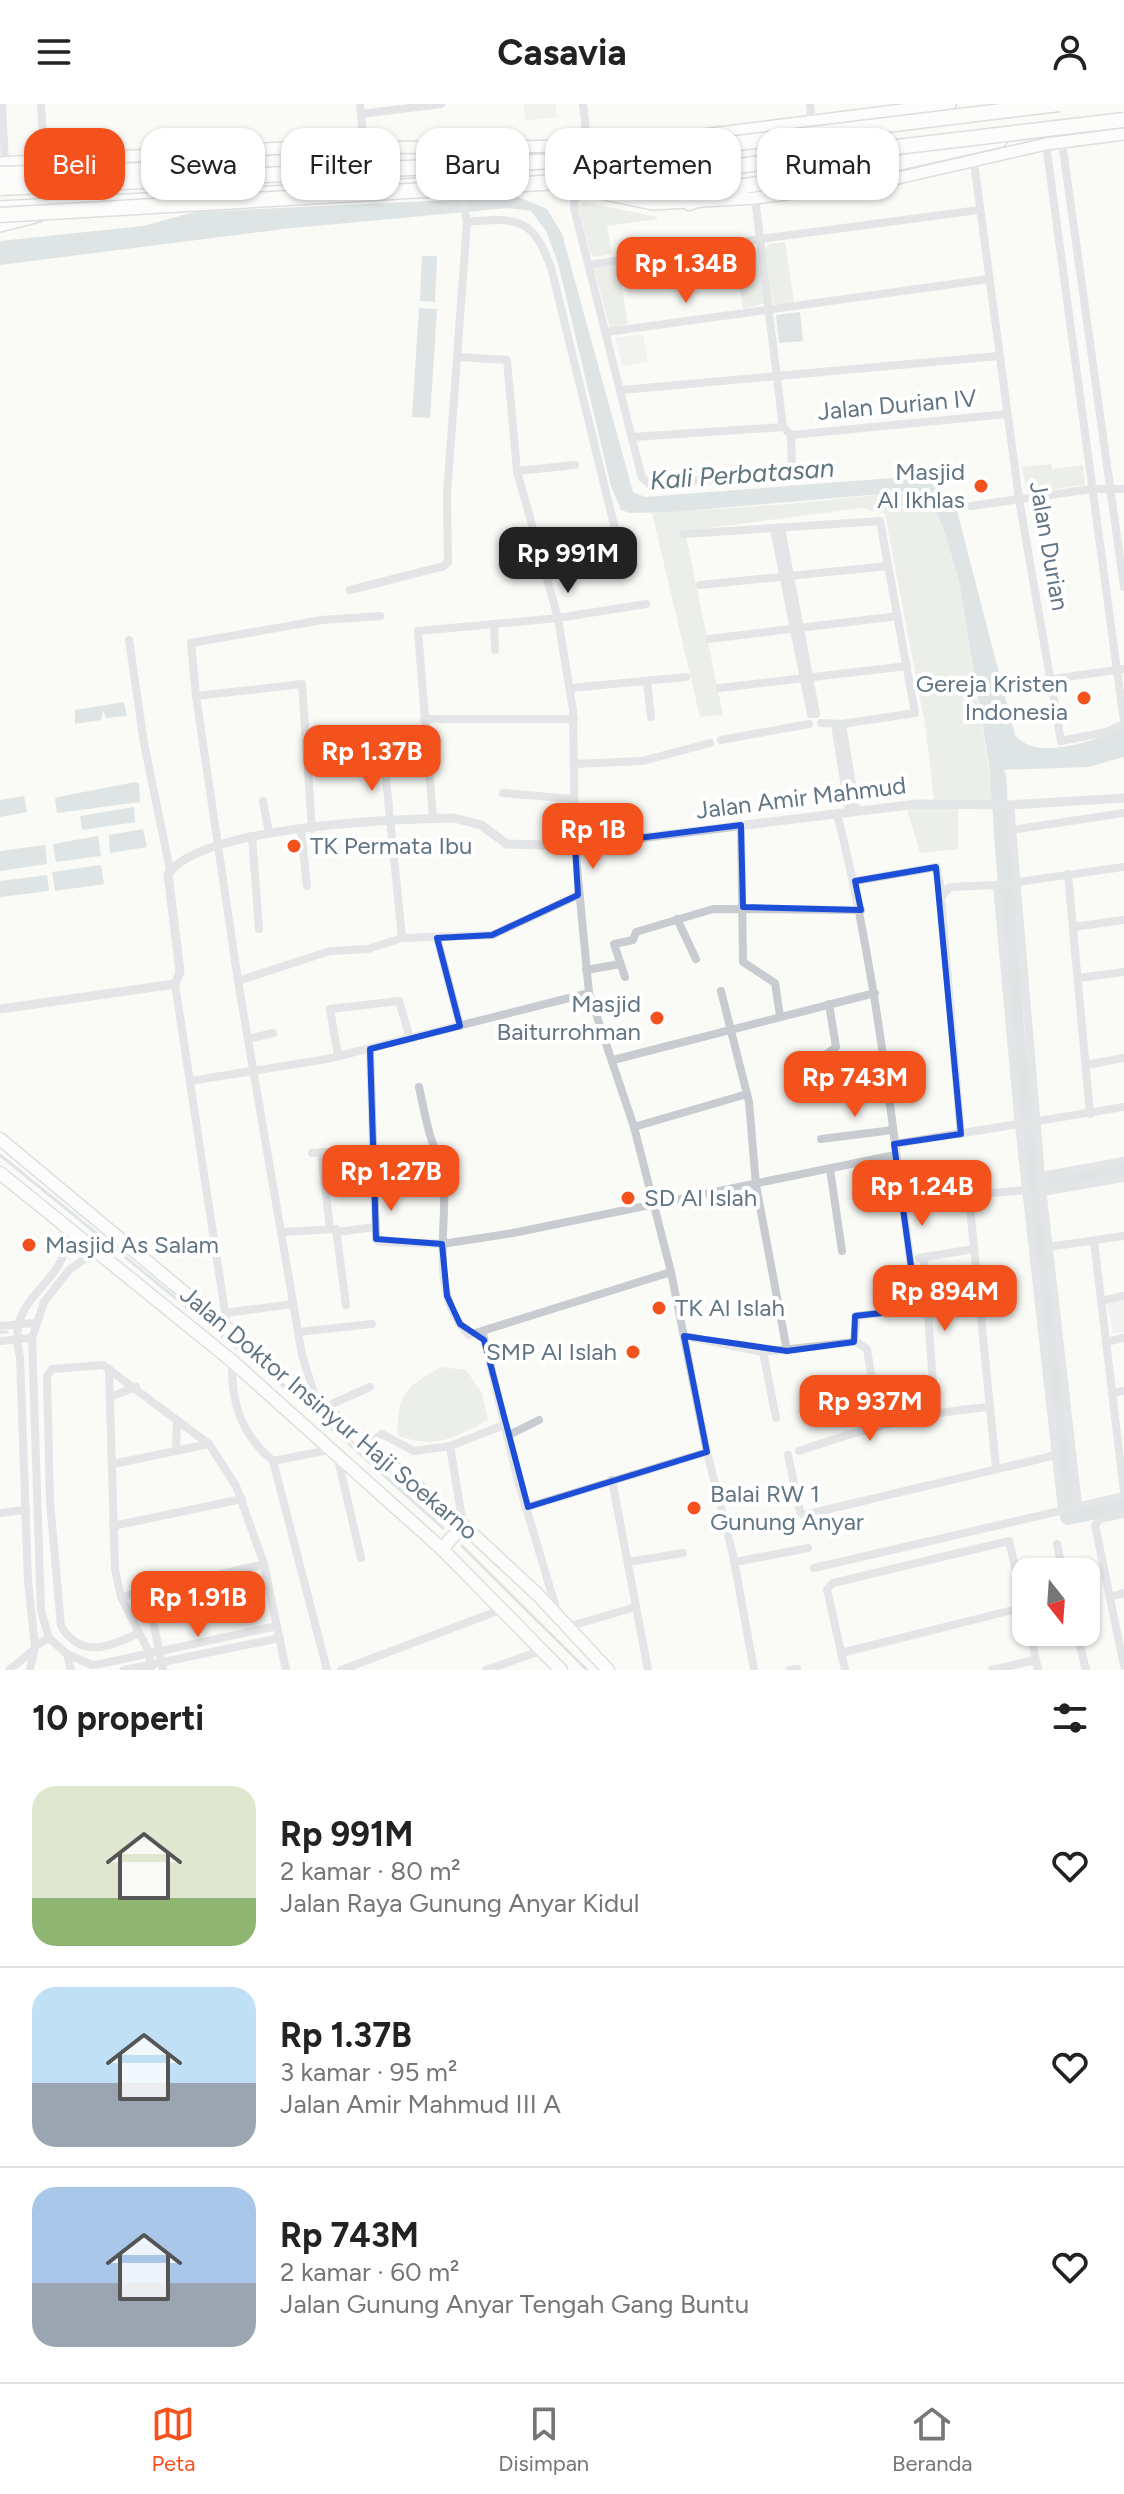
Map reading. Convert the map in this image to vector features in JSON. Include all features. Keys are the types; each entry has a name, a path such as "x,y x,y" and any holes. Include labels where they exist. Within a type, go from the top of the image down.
{"highway":[{"path":"265,173 615,158 1059,104"},
{"path":"0,215 644,177 1124,120"},
{"path":"689,203 721,191 785,178 889,165 1035,132"},
{"path":"2,167 141,168"},
{"path":"0,188 141,180"}],"main road":[{"path":"741,131 950,104"},
{"path":"632,200 653,204 689,203 885,181 1046,144 1124,134"},
{"path":"400,146 545,147"},
{"path":"125,157 281,150"},
{"path":"2,167 24,164"},
{"path":"0,207 416,183"},
{"path":"59,200 60,204"},
{"path":"0,226 37,218 60,204"},
{"name":"Jalan Doktor Insinyur Haji Soekarno","path":"0,1139 226,1319 321,1409 463,1525 538,1595 608,1670"},
{"name":"Jalan Doktor Insinyur Haji Soekarno","path":"0,1173 232,1361 442,1549 561,1670"},
{"path":"442,1549 463,1525"}],"street":[{"path":"2,104 2,167"},
{"path":"41,104 45,128"},
{"path":"360,109 441,104"},
{"path":"583,104 588,128"},
{"path":"810,104 812,124"},
{"path":"1062,142 1124,587"},
{"path":"1046,144 1092,489 1120,670 1124,723"},
{"name":"Jalan Durian","path":"974,162 1019,499 1061,741 1106,732 1124,723"},
{"path":"575,200 642,478 650,484 789,472 793,467 791,435 783,427 755,198"},
{"path":"350,590 448,563 447,494 467,220 462,200"},
{"path":"589,265 979,210"},
{"path":"467,220 520,222 535,233 543,247 552,271 615,529 610,536 539,554"},
{"path":"607,332 989,279"},
{"path":"622,390 999,356"},
{"path":"459,357 506,359 517,471 558,618 571,688 575,846 589,993 634,1127 671,1272 707,1452 735,1562 754,1670"},
{"name":"Jalan Durian IV","path":"791,435 1007,414"},
{"path":"633,437 783,427"},
{"path":"517,471 575,465"},
{"path":"971,506 1092,489 1124,489"},
{"path":"684,534 879,521 907,666 915,713 838,724 821,723 815,727 809,724 721,740"},
{"path":"777,528 805,676 814,714 821,723"},
{"path":"700,585 888,566"},
{"path":"433,818 417,633 558,618 646,604"},
{"path":"370,1387 321,1409 298,1332 238,981 191,643 322,620 380,616"},
{"path":"709,639 898,616"},
{"path":"494,624 495,650"},
{"path":"129,640 144,743 170,870 168,880 180,972 177,991 226,1319 293,1304"},
{"path":"720,688 907,666"},
{"path":"1052,679 1120,670"},
{"path":"571,688 686,677"},
{"path":"647,682 651,717"},
{"path":"196,696 302,684 312,829"},
{"path":"809,724 814,714"},
{"path":"424,719 574,719"},
{"path":"838,724 853,810"},
{"path":"369,738 425,733"},
{"path":"574,764 642,761 710,743"},
{"path":"384,759 402,938"},
{"path":"503,793 574,799"},
{"name":"Jalan Amir Mahmud","path":"170,870 217,844 252,836 433,818 475,822 515,846 575,846 917,804 1002,805 1124,798"},
{"path":"263,801 269,833"},
{"path":"1002,805 1011,830 1028,1125 1026,1190 1056,1455 1070,1507"},
{"path":"837,813 855,881 875,993 910,1260 922,1308 935,1411"},
{"path":"1011,830 1124,813"},
{"path":"741,825 743,962 775,983 780,1016"},
{"path":"301,830 307,886"},
{"path":"252,836 259,929"},
{"path":"855,881 936,867 961,1134"},
{"path":"941,895 950,887 998,885 1124,867"},
{"path":"1068,874 1090,1114"},
{"path":"998,885 1028,1125 1041,1184 1070,1507"},
{"path":"238,981 330,951 368,949 402,938 492,935 579,897"},
{"path":"625,977 614,944 633,940 636,932 697,912 743,907 861,910"},
{"path":"677,919 696,959"},
{"path":"1073,927 1124,920"},
{"path":"437,938 460,1026"},
{"path":"586,970 620,964"},
{"path":"1078,978 1124,972"},
{"path":"0,1009 177,991"},
{"path":"721,991 747,1094 756,1185 787,1351"},
{"path":"190,1081 256,1076 589,993"},
{"path":"613,1060 875,993"},
{"path":"338,1056 330,1009 399,1001 410,1038"},
{"path":"829,1004 836,1045 828,1052 834,1091"},
{"path":"248,1039 273,1033"},
{"path":"370,1049 377,1241 442,1244 756,1185 895,1155"},
{"path":"1086,1065 1124,1058"},
{"path":"419,1087 431,1138 443,1168 442,1244 447,1296 460,1324 469,1335 483,1334 671,1272"},
{"path":"634,1127 747,1094"},
{"path":"895,1144 1028,1125 1124,1107"},
{"path":"821,1139 893,1130"},
{"path":"346,1305 316,1152 373,1149"},
{"path":"1041,1184 1124,1161"},
{"path":"830,1169 842,1251"},
{"path":"1041,1184 1124,1178"},
{"path":"902,1201 1026,1190"},
{"path":"969,1197 996,1468"},
{"path":"30,1670 33,1649 20,1357 14,1339 16,1324 29,1302 61,1263 67,1242 61,1224"},
{"path":"281,1232 375,1227"},
{"path":"1048,1247 1124,1236"},
{"path":"814,1568 1124,1494 1121,1440 1112,1393 1094,1241"},
{"path":"910,1260 974,1249"},
{"path":"96,1251 69,1270 39,1309 32,1338 41,1611 49,1638 67,1654 93,1667 149,1652 277,1626"},
{"path":"922,1308 924,1258"},
{"path":"61,1263 68,1265 69,1270"},
{"path":"1101,1301 1124,1296"},
{"path":"855,1341 856,1316 922,1308"},
{"path":"0,1326 35,1323"},
{"path":"298,1332 372,1324"},
{"path":"483,1334 507,1436 563,1622 636,1607"},
{"path":"684,1336 763,1352 855,1341 866,1347 872,1381"},
{"path":"0,1341 32,1338"},
{"path":"1106,1342 1124,1338"},
{"path":"763,1352 776,1418"},
{"path":"232,1361 231,1384 237,1413 255,1445 273,1461 327,1670"},
{"path":"137,1634 110,1646 88,1649 73,1641 61,1626 50,1502 47,1376 52,1369 96,1365 109,1369 209,1444 242,1499 264,1564 286,1670"},
{"path":"109,1369 115,1569 121,1597 137,1634 157,1667"},
{"path":"112,1396 136,1387"},
{"path":"1112,1393 1124,1391"},
{"path":"799,1451 874,1425 935,1411 988,1407"},
{"path":"176,1451 177,1420"},
{"path":"507,1436 539,1420"},
{"path":"366,1446 382,1434 414,1451 450,1446 504,1425"},
{"path":"113,1464 209,1444"},
{"path":"450,1446 463,1525"},
{"path":"528,1507 707,1452"},
{"path":"273,1461 333,1454 361,1558"},
{"path":"788,1455 800,1512 807,1514 1056,1455"},
{"path":"612,1480 648,1670"},
{"path":"113,1526 242,1499"},
{"path":"0,1513 26,1510"},
{"path":"1124,1514 1100,1519 1095,1525 1122,1644 1124,1666"},
{"path":"845,1670 827,1589 833,1583 1004,1542 1011,1543 1014,1558"},
{"path":"1057,1544 1060,1558"},
{"path":"735,1562 808,1548"},
{"path":"628,1562 683,1553"},
{"path":"121,1597 264,1564"},
{"path":"538,1595 552,1590"},
{"path":"147,1591 159,1650 157,1667"},
{"path":"1110,1597 1124,1593"},
{"path":"341,1670 503,1609"},
{"path":"841,1653 1012,1613"},
{"path":"9,1670 49,1638"},
{"path":"116,1660 121,1670 157,1667 280,1638"},
{"path":"1032,1646 1038,1670"},
{"path":"1080,1646 1086,1670"},
{"path":"486,1670 543,1650"},
{"path":"67,1654 71,1670"},
{"path":"992,1670 1035,1660"}],"highlighted area":[{"path":"741,825 743,907 861,910 855,881 936,867 961,1134 894,1144 917,1309 855,1316 854,1342 787,1351 684,1336 707,1452 528,1507 484,1340 460,1324 447,1296 442,1244 376,1239 370,1049 460,1026 437,938 492,935 578,895 575,846"}],"shaded area":[{"path":"523,104 555,104 557,117 526,121"},
{"name":"Kali Perbatasan","path":"453,200 525,200 547,209 562,234 633,492 645,497 893,478 912,479 937,487 956,507 1015,735 1025,743 1052,748 1099,738 1124,728 1124,757 1088,767 999,770 1000,796 994,796 959,581 931,499 904,492 672,512 630,513 621,510 611,486 558,263 546,231 531,211 508,208 283,229 0,265 0,241 143,226 195,212"},
{"path":"584,202 657,219 607,226 612,254 595,257 590,253 578,206"},
{"path":"785,242 794,302 776,305 772,302 765,248"},
{"path":"756,247 765,303 743,309 734,249"},
{"path":"422,256 437,256 435,302 420,301"},
{"path":"618,265 628,324 610,328 594,269"},
{"path":"419,308 437,309 430,418 412,417"},
{"path":"800,312 803,341 779,343 776,315"},
{"path":"643,334 648,362 622,366 615,338"},
{"path":"1051,464 1052,469 1083,465 1085,485 1027,493 1022,467"},
{"path":"836,465 837,476 798,479 797,468"},
{"path":"904,492 931,499 959,581 994,802 934,800 926,730 885,514 862,508 685,531 723,715 700,717 652,513 789,504"},
{"path":"124,702 127,716 106,718 103,710 101,720 75,724 75,710"},
{"path":"135,782 139,784 140,802 57,813 55,799 58,797"},
{"path":"24,796 27,812 0,817 0,800"},
{"path":"906,806 958,806 958,849 920,853"},
{"path":"134,807 135,822 82,830 80,816"},
{"path":"143,829 147,847 110,853 109,835"},
{"path":"98,836 101,856 56,862 53,844"},
{"path":"45,845 47,864 0,871 0,851"},
{"path":"101,865 104,884 55,891 52,872"},
{"path":"47,875 49,891 0,897 0,881"},
{"path":"1124,1298 1124,1332 1113,1334 1107,1300"},
{"path":"441,1367 466,1370 482,1393 488,1420 445,1440 424,1442 398,1436 399,1410 406,1393"}],"waterway":[{"path":"998,776 1016,1027 1068,1517 1124,1505"},
{"path":"0,1155 101,1237"},
{"path":"1033,1185 1124,1169"},
{"path":"113,1247 294,1395 443,1528"},
{"path":"0,1332 7,1332"},
{"path":"462,1546 587,1670"}],"place":[{"name":"Masjid Al Ikhlas","path":"981,486"},
{"name":"Gereja Kristen Indonesia","path":"1084,698"},
{"name":"TK Permata Ibu","path":"294,846"},
{"name":"Masjid Baiturrohman","path":"657,1018"},
{"name":"SD Al Islah","path":"628,1198"},
{"name":"Masjid As Salam","path":"29,1245"},
{"name":"TK Al Islah","path":"659,1308"},
{"name":"SMP Al Islah","path":"633,1352"},
{"name":"Balai RW 1 Gunung Anyar","path":"694,1508"}]}
